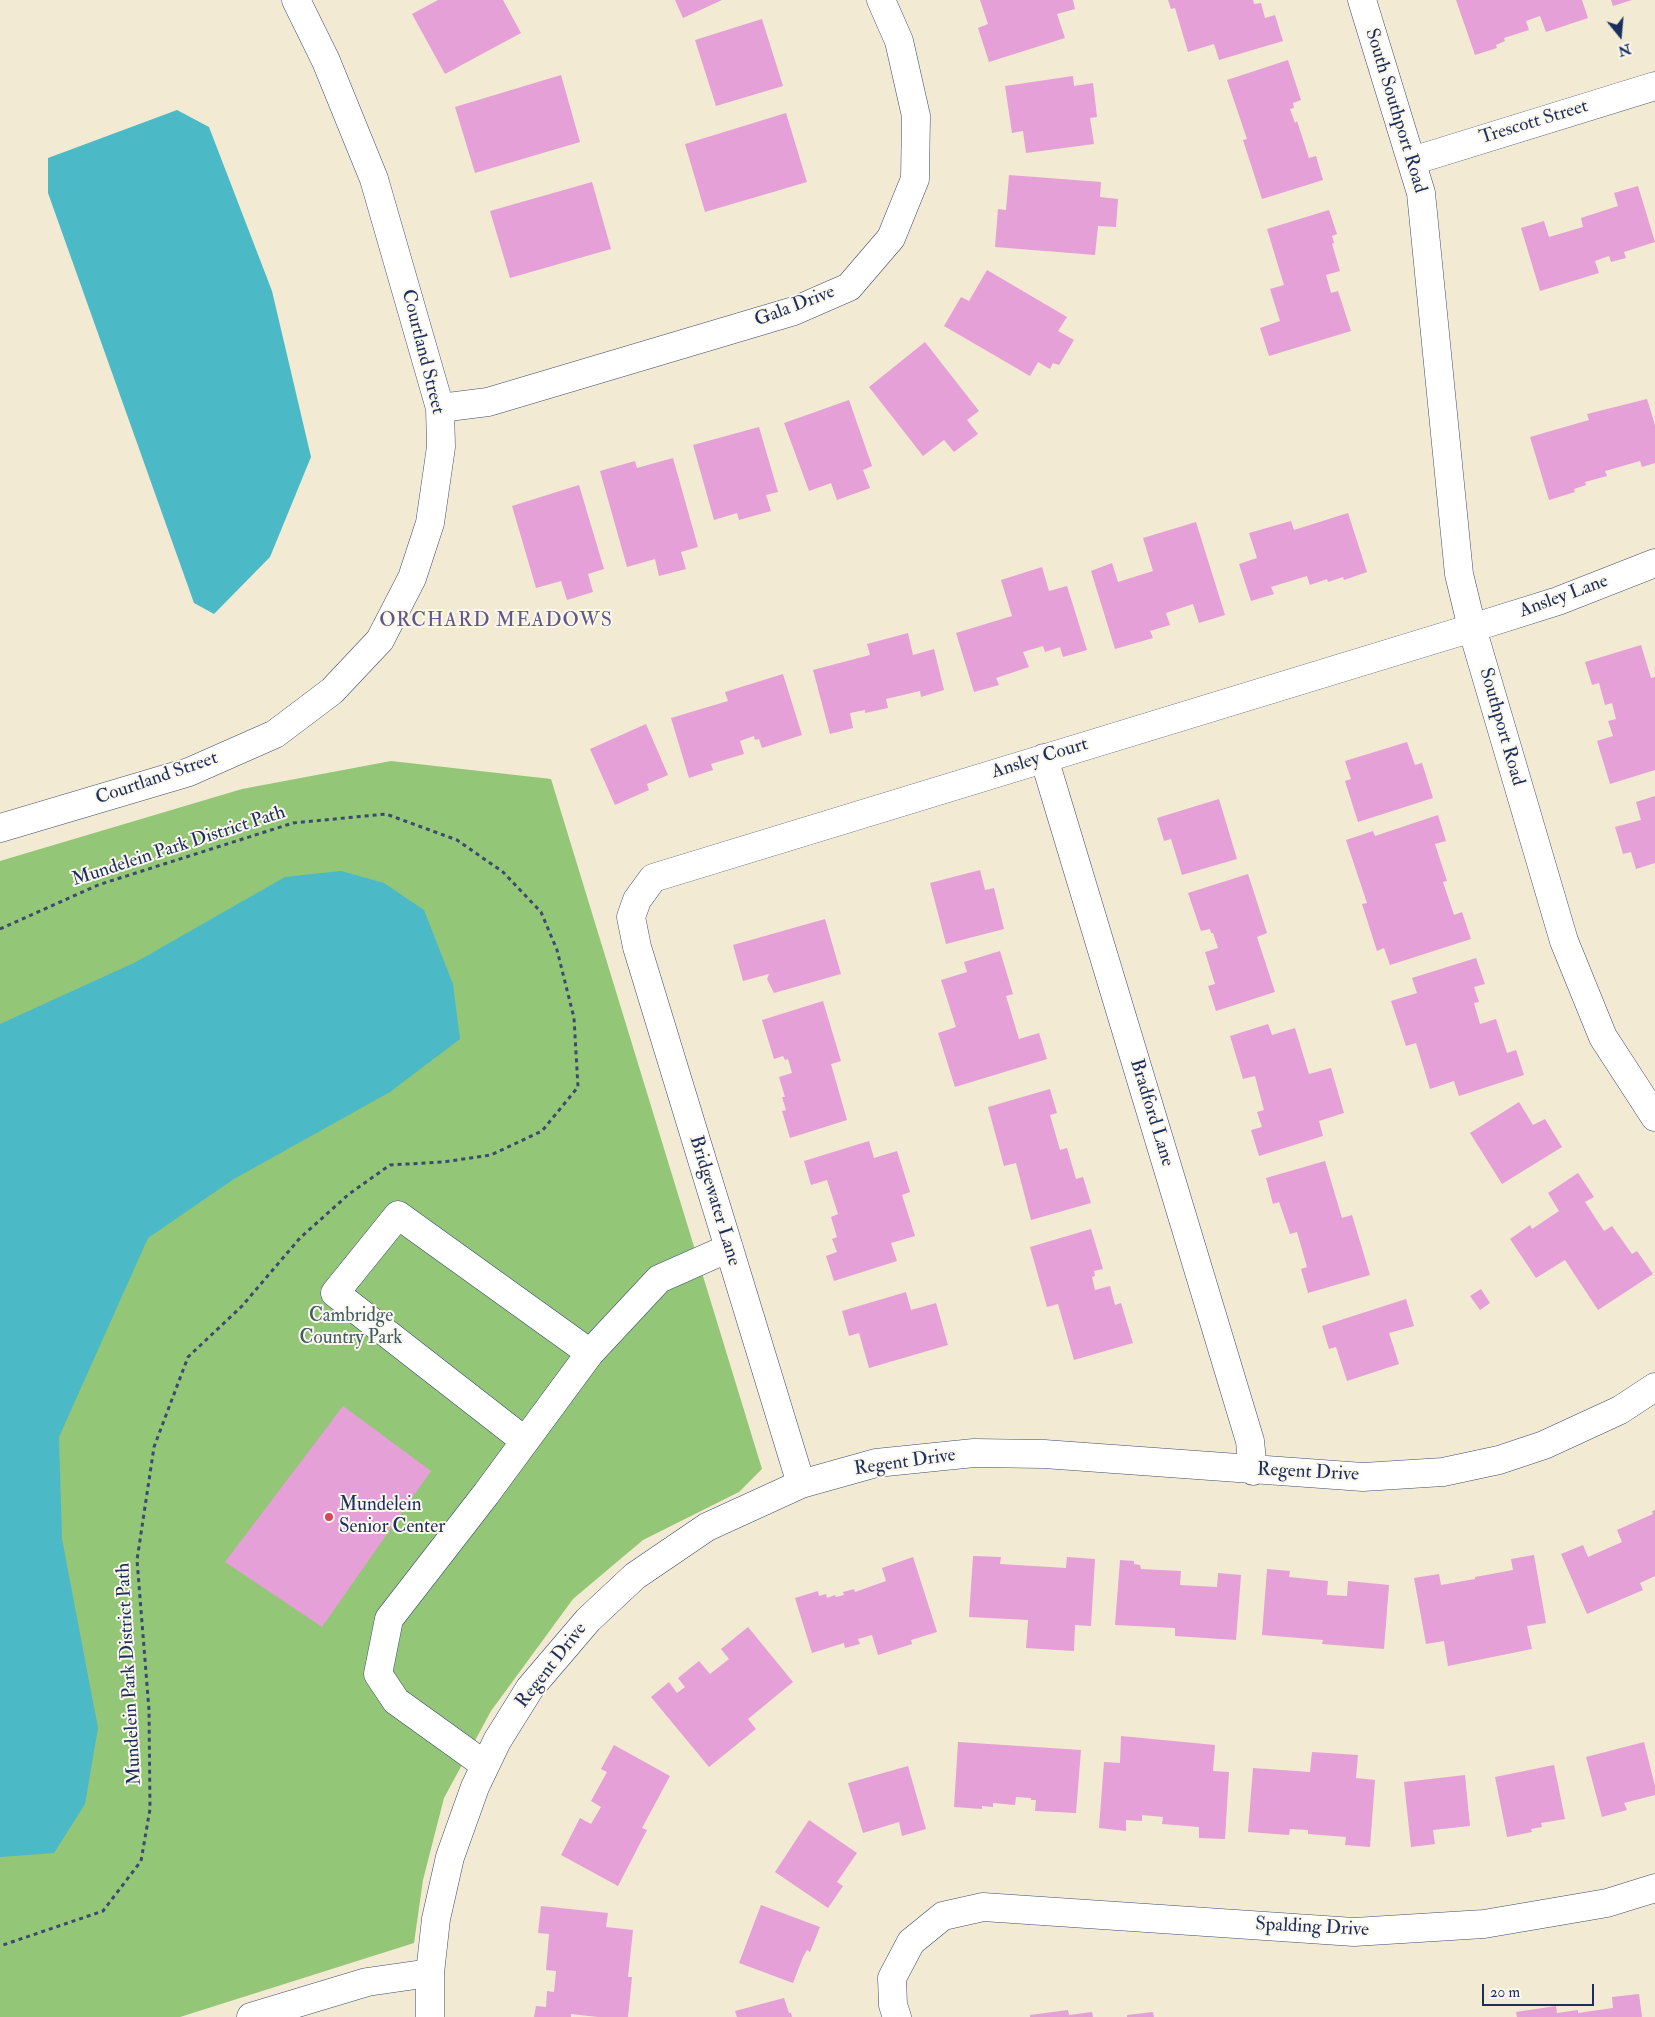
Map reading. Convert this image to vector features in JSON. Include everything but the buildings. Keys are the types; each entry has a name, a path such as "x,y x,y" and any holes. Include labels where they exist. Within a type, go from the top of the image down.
{"street":[{"name":"Courtland Street","path":"0,828 189,772 275,734 332,691 380,640 412,578 430,523 442,447 440,408 374,179 326,61 296,0"},
{"name":"Gala Drive","path":"440,408 488,402 507,397 794,311 849,287 891,238 914,179 916,116 898,41 881,0"},
{"name":"South Southport Road","path":"1362,0 1421,193 1433,312"},
{"name":"Trescott Street","path":"1412,161 1655,86"},
{"name":"Southport Road","path":"1433,312 1459,574 1472,628 1564,941 1603,1037 1655,1117"},
{"name":"Ansley Lane","path":"1472,628 1558,600 1655,563"},
{"name":"Ansley Court","path":"631,917 637,900 653,878 1472,628"},
{"name":"Bradford Lane","path":"1044,758 1250,1441 1253,1470"},
{"name":"Bridgewater Lane","path":"631,917 637,947 801,1484"},
{"path":"525,1442 335,1293 398,1215 590,1353"},
{"path":"485,1765 396,1701 378,1674 389,1619 525,1442 590,1353 659,1279 729,1248"},
{"name":"Regent Drive","path":"430,2017 430,1973 436,1919 450,1858 475,1786 497,1741 530,1688 588,1620 636,1576 707,1527 801,1484 876,1463 974,1453 1044,1454 1363,1477 1443,1472 1499,1460 1544,1445 1620,1410 1655,1387"},
{"name":"Spalding Drive","path":"897,2017 893,2005 892,1978 911,1942 943,1916 983,1907 1354,1932 1484,1924 1606,1902 1655,1888"},
{"path":"251,2017 367,1982 430,1973"}],"path":[{"name":"Mundelein Park District Path","path":"0,929 98,885 294,823 386,814 457,840 503,872 541,912 557,950 574,1018 578,1087 542,1132 491,1156 390,1165 349,1194 300,1238 242,1306 188,1357 154,1447 136,1560 149,1710 150,1809 141,1861 103,1911 0,1946"}],"green space":[{"name":"Cambridge Country Park","path":"391,761 551,779 762,1469 739,1492 643,1540 573,1599 491,1711 444,1798 423,1880 414,1943 180,2017 0,2017 0,861 242,789"}],"water":[{"path":"177,110 209,127 272,291 311,457 270,557 214,614 194,603 48,193 48,158"},
{"path":"341,871 384,883 424,910 453,984 460,1039 390,1092 234,1179 148,1238 59,1437 62,1539 98,1728 85,1804 54,1853 0,1857 0,1024 136,962 285,877"}],"place":[{"name":"Mundelein Senior Center","path":"329,1517"}],"district":[{"name":"ORCHARD MEADOWS","path":"496,622"}]}
